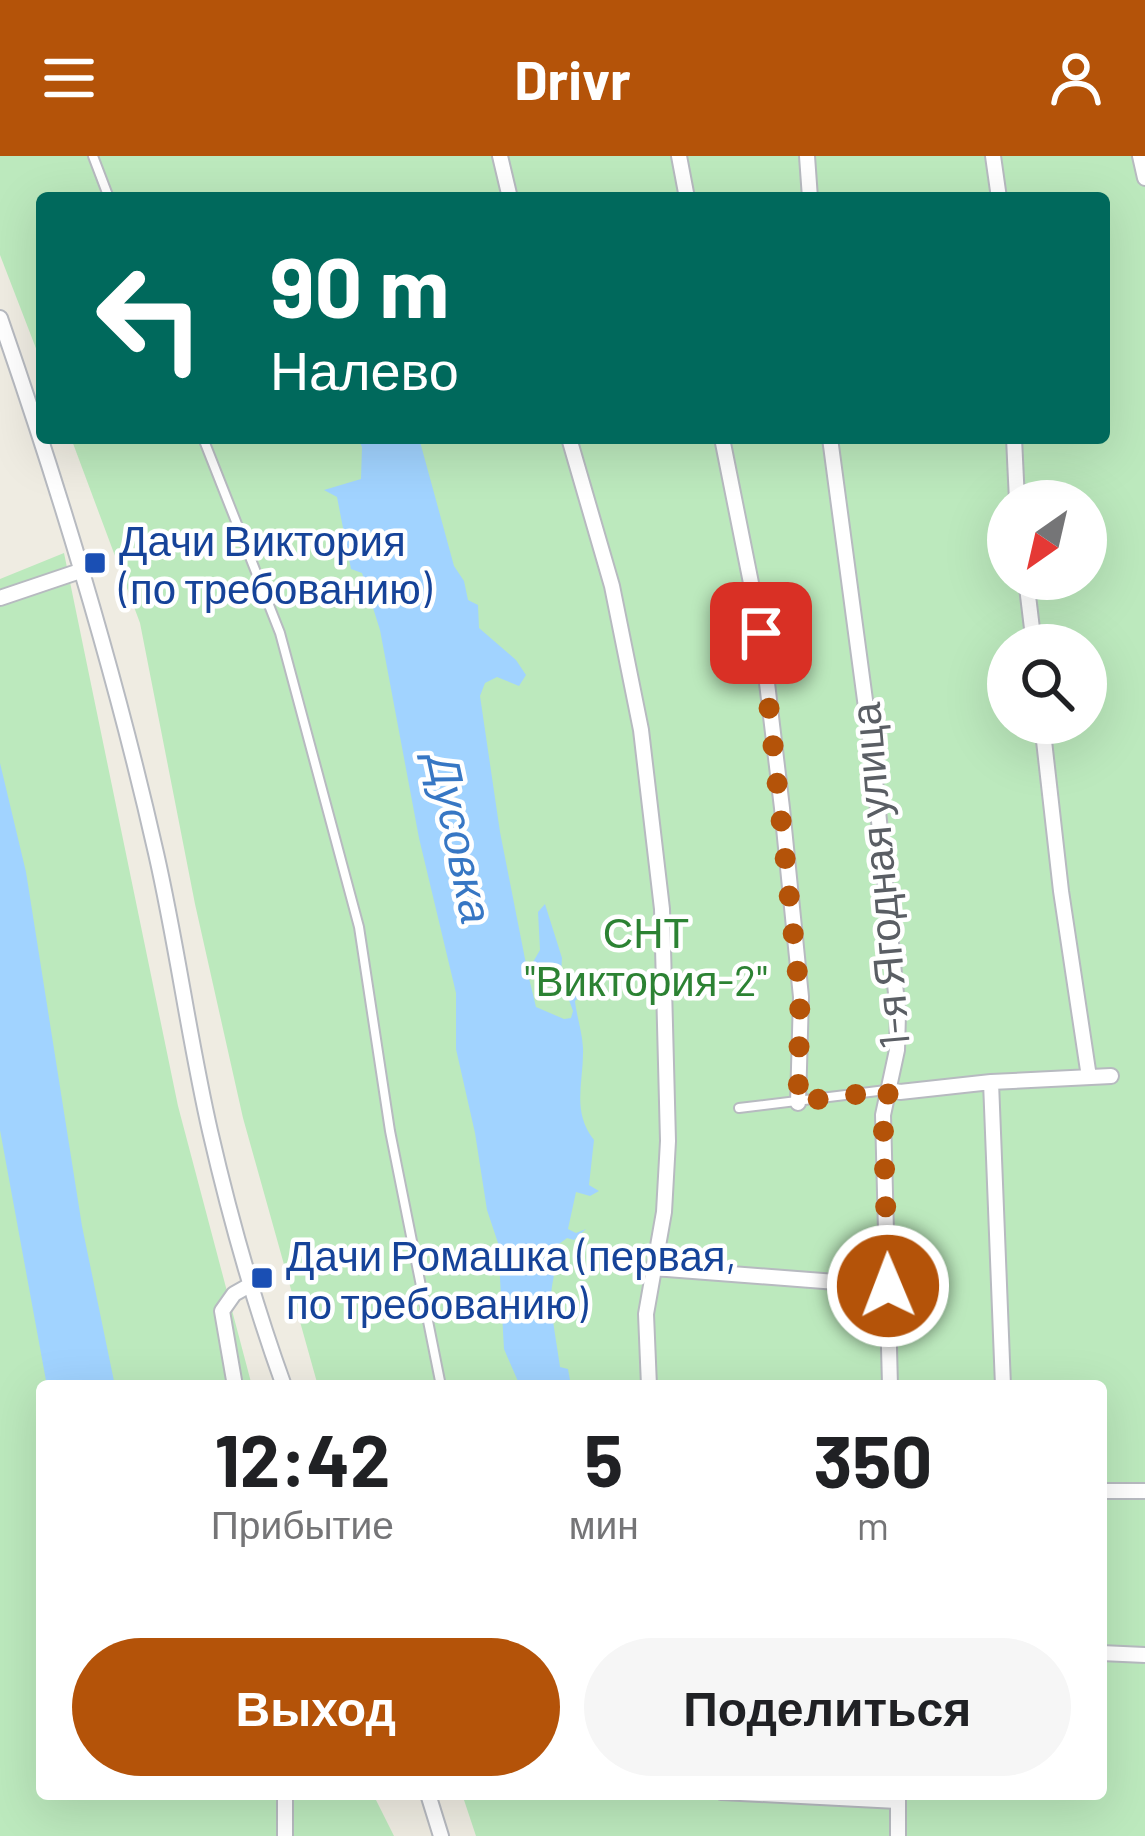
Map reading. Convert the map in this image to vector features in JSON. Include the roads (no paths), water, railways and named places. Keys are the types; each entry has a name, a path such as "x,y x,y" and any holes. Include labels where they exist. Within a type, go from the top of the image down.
{"street":[{"path":"500,156 509,192"},
{"path":"679,156 686,192"},
{"path":"807,156 810,192"},
{"path":"993,156 998,192"},
{"path":"1140,156 1145,178"},
{"path":"0,318 36,427"},
{"path":"42,444 83,570 157,858 210,1130 250,1285 282,1380"},
{"path":"570,444 612,586 656,840 666,994 668,1141 664,1212 646,1314 649,1380"},
{"path":"723,444 761,633 782,808 800,997 798,1102"},
{"name":"1-я Ягодная улица","path":"831,444 873,760 898,1014 897,1050 883,1115 890,1380"},
{"path":"1014,444 1016,480"},
{"path":"0,598 83,570"},
{"path":"1044,744 1089,1077"},
{"path":"889,1090 900,1093 991,1082 1111,1076"},
{"path":"991,1082 1003,1380"},
{"path":"654,1268 888,1286"},
{"path":"235,1380 222,1311 234,1294 250,1285"},
{"path":"1107,1491 1145,1491"},
{"path":"1107,1653 1145,1654"},
{"path":"285,1800 285,1836"},
{"path":"430,1800 441,1836"},
{"path":"898,1800 898,1836"}],"lane":[{"path":"93,156 107,192"},
{"path":"205,444 280,634 359,927 390,1131 440,1380"},
{"path":"739,1108 889,1090"}],"water":[{"name":"Дусовка","path":"421,444 454,566 468,600 478,605 479,628 526,675 519,686 497,677 485,683 480,696 526,964 540,950 538,912 545,904 562,958 561,973 551,977 534,967 527,970 536,1007 571,1018 573,1011 562,988 575,982 581,995 575,1001 583,1048 581,1107 594,1140 589,1185 599,1191 590,1196 576,1192 568,1229 576,1233 586,1229 574,1240 567,1238 559,1244 555,1259 552,1315 560,1367 568,1369 570,1380 517,1380 504,1349 498,1243 487,1210 456,1049 456,993 419,838 380,630 362,573 351,569 337,497 324,490 361,479 362,447"},
{"path":"0,763 26,872 82,1226 114,1380 46,1380 0,1130"}],"place":[{"name":"Дачи Виктория (по требованию)","path":"95,563"},
{"name":"Дачи Ромашка (первая, по требованию)","path":"262,1278"}],"park label":[{"name":"СНТ \"Виктория-2\"","path":"646,955"}]}
